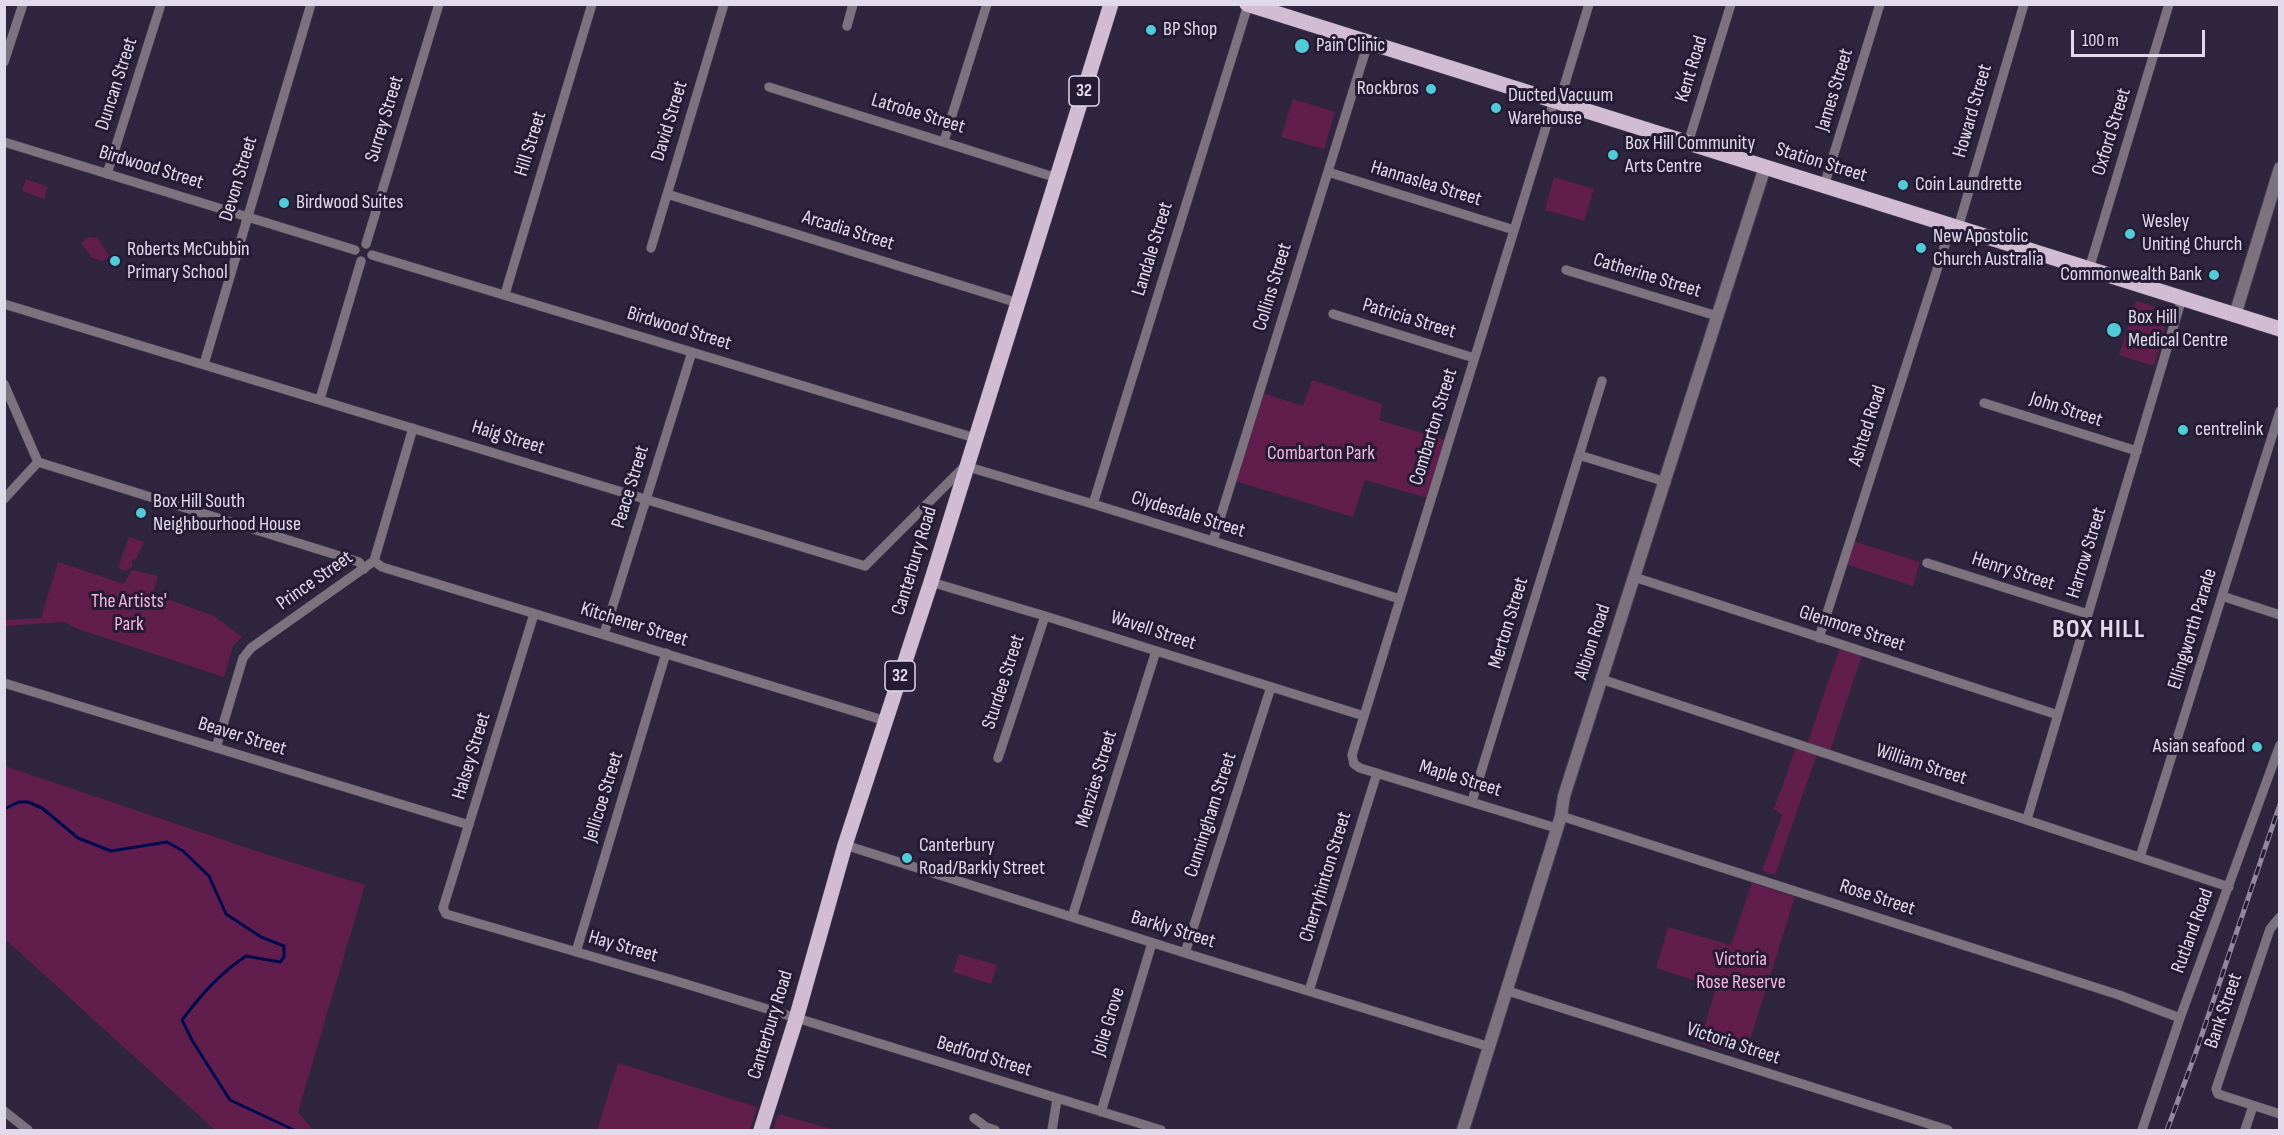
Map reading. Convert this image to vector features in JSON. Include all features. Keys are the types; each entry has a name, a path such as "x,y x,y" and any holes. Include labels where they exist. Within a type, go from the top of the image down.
{"main road":[{"name":"Canterbury Road","path":"761,1131 845,845 931,582 965,466 1111,4"},
{"name":"Station Street","path":"1248,5 2280,329"}],"street":[{"path":"4,62 23,4"},
{"name":"Duncan Street","path":"107,174 161,4"},
{"name":"Devon Street","path":"204,364 311,4"},
{"name":"Surrey Street","path":"366,244 439,4"},
{"name":"Hill Street","path":"505,294 592,4"},
{"name":"David Street","path":"651,248 724,4"},
{"path":"847,26 853,4"},
{"path":"944,141 987,4"},
{"name":"Combarton Street","path":"1354,764 1352,755 1474,358 1589,4"},
{"name":"Kent Road","path":"1688,143 1731,4"},
{"name":"James Street","path":"1824,186 1880,4"},
{"name":"Howard Street","path":"1954,227 2024,4"},
{"name":"Oxford Street","path":"2089,269 2169,4"},
{"name":"Landale Street","path":"1093,504 1248,5"},
{"name":"Collins Street","path":"1213,541 1368,43"},
{"name":"Latrobe Street","path":"769,87 1057,178"},
{"name":"Birdwood Street","path":"4,142 355,250"},
{"name":"Albion Road","path":"1463,1131 1559,822 1564,796 1765,167"},
{"path":"2235,315 2280,168"},
{"name":"Hannaslea Street","path":"1328,172 1514,230"},
{"name":"Arcadia Street","path":"667,194 1017,303"},
{"name":"Ashted Road","path":"1819,638 1954,227"},
{"path":"361,244 366,244 371,248 372,255 367,260 361,261 356,256 355,250 361,244"},
{"name":"Birdwood Street","path":"372,255 975,438"},
{"path":"320,399 361,261"},
{"name":"Catherine Street","path":"1566,270 1717,316"},
{"name":"Harrow Street","path":"2027,819 2182,298"},
{"name":"Haig Street","path":"4,304 865,566 965,466"},
{"name":"Patricia Street","path":"1333,314 1474,358"},
{"name":"Peace Street","path":"604,634 692,352"},
{"name":"Merton Street","path":"1472,801 1602,381"},
{"path":"4,384 38,462 359,562 364,568"},
{"name":"John Street","path":"1984,403 2137,451"},
{"name":"Ellingworth Parade","path":"2140,857 2280,411"},
{"name":"Prince Street","path":"216,748 243,658 251,648 374,561 413,428"},
{"path":"1580,455 1665,482"},
{"path":"4,499 38,462"},
{"name":"Clydesdale Street","path":"965,466 1400,600"},
{"name":"Kitchener Street","path":"374,561 382,567 886,720"},
{"name":"Henry Street","path":"1927,563 2088,614"},
{"name":"Glenmore Street","path":"1634,577 2058,715"},
{"name":"Wavell Street","path":"931,582 1364,716"},
{"path":"2222,596 2280,615"},
{"name":"Halsey Street","path":"443,908 534,614"},
{"name":"Sturdee Street","path":"998,758 1045,616"},
{"name":"Menzies Street","path":"1072,917 1156,651"},
{"name":"Jellicoe Street","path":"576,952 666,653"},
{"name":"William Street","path":"1601,680 2229,887"},
{"name":"Beaver Street","path":"4,683 469,825"},
{"name":"Cunningham Street","path":"1185,953 1271,687"},
{"name":"Rutland Road","path":"2142,1131 2180,1018 2280,745"},
{"name":"Maple Street","path":"1354,764 1360,768 1472,801 1559,822"},
{"name":"Cherryhinton Street","path":"1309,991 1377,773"},
{"name":"Rose Street","path":"1559,822 2119,995 2180,1018"},
{"name":"Barkly Street","path":"845,845 1490,1047"},
{"name":"Hay Street","path":"443,908 446,914 796,1018"},
{"name":"Bank Street","path":"2253,1106 2218,1094 2216,1089 2272,924 2280,917"},
{"name":"Bank Street","path":"2265,946 2280,927"},
{"name":"Jolie Grove","path":"1101,1112 1152,943"},
{"name":"Victoria Street","path":"1508,991 1948,1131"},
{"name":"Bedford Street","path":"796,1018 1161,1131"},
{"path":"1052,1131 1057,1099"},
{"path":"2245,1131 2253,1106 2280,1114"},
{"path":"4,1111 28,1131"},
{"path":"974,1118 995,1131"}],"green space":[{"path":"1293,99 1335,112 1324,149 1281,137"},
{"path":"1554,177 1594,189 1584,221 1545,210"},
{"path":"26,179 48,187 44,199 22,191"},
{"path":"89,237 98,238 109,256 102,261 92,258 81,243"},
{"path":"2136,301 2170,311 2154,366 2119,355"},
{"name":"Combarton Park","path":"1312,380 1382,404 1379,420 1449,441 1431,499 1365,480 1353,517 1232,480 1260,392 1303,406"},
{"path":"129,537 144,542 136,559 132,560 132,566 126,571 118,568"},
{"path":"1853,541 1920,562 1913,586 1846,564"},
{"name":"The Artists' Park","path":"58,562 124,584 132,570 158,576 153,594 214,616 242,637 233,646 224,677 78,629 64,622 5,626 5,620 41,618"},
{"path":"1840,647 1862,655 1829,754 1818,751 1775,875 1762,871 1782,815 1774,809 1797,744 1806,747"},
{"path":"5,766 268,855 365,885 298,1112 313,1130 215,1130 5,939"},
{"name":"Victoria Rose Reserve","path":"1752,883 1795,897 1745,1056 1700,1043 1716,987 1656,968 1668,927 1731,945"},
{"path":"959,954 997,965 991,984 953,972"},
{"path":"618,1063 757,1107 750,1130 597,1130"},
{"path":"778,1114 835,1130 773,1130"}],"waterway":[{"path":"4,809 19,802 28,802 42,808 78,838 111,851 167,842 183,851 209,876 226,914 261,937 284,946 284,957 280,962 246,956 236,963 211,985 182,1020 193,1042 230,1100 294,1130"}],"railway":[{"path":"2167,1130 2196,1052 2280,804"}],"place":[{"name":"BP Shop","path":"1151,30"},
{"name":"Pain Clinic","path":"1302,46"},
{"name":"Rockbros","path":"1431,89"},
{"name":"Ducted Vacuum Warehouse","path":"1496,108"},
{"name":"Box Hill Community Arts Centre","path":"1613,155"},
{"name":"Coin Laundrette","path":"1903,185"},
{"name":"Birdwood Suites","path":"284,203"},
{"name":"Wesley Uniting Church","path":"2130,234"},
{"name":"New Apostolic Church Australia","path":"1921,248"},
{"name":"Roberts McCubbin Primary School","path":"115,261"},
{"name":"Commonwealth Bank","path":"2214,275"},
{"name":"Box Hill Medical Centre","path":"2114,330"},
{"name":"centrelink","path":"2183,430"},
{"name":"Box Hill South Neighbourhood House","path":"141,513"},
{"name":"Asian seafood","path":"2257,747"},
{"name":"Canterbury Road/Barkly Street","path":"907,858"}],"district":[{"name":"BOX HILL","path":"2099,630"}]}
